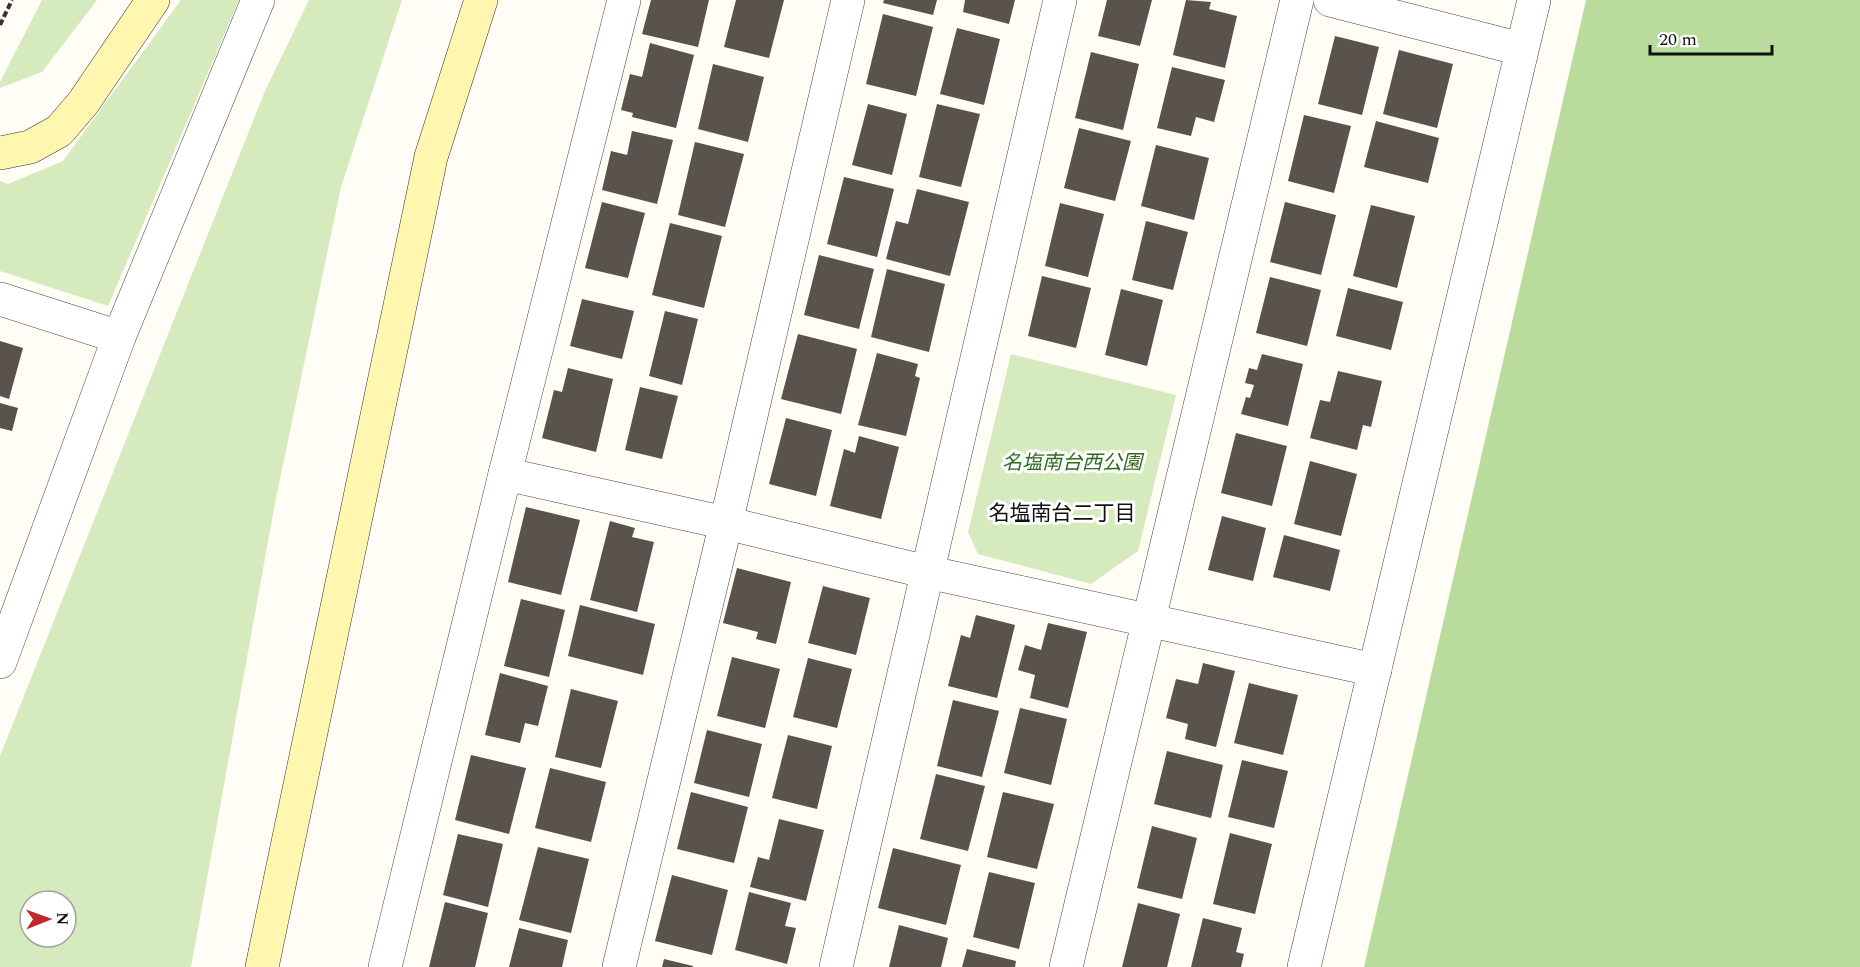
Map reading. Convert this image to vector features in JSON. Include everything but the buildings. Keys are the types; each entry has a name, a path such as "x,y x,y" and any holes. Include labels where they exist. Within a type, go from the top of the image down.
{"street":[{"path":"0,153 30,147 59,131 83,103 153,0"},
{"path":"0,662 119,337 258,0"},
{"path":"262,967 431,157 481,0"},
{"path":"385,967 624,0"},
{"path":"619,967 726,524 848,0"},
{"path":"836,967 1060,0"},
{"path":"1066,967 1297,0"},
{"path":"1330,0 1521,49"},
{"path":"1304,967 1534,0"},
{"path":"0,299 119,337"},
{"path":"505,474 927,573 1375,670"}],"path":[{"path":"0,25 12,0"}],"green space":[{"path":"42,0 97,0 42,72 0,88 0,82"},
{"path":"181,0 239,0 108,306 0,271 0,181 8,184 63,161"},
{"path":"309,0 402,0 341,187 275,503 191,967 0,967 0,756 265,91"},
{"path":"1586,0 1860,0 1860,967 1364,967"},
{"name":"名塩南台西公園","path":"1011,354 1176,395 1138,551 1091,584 978,554 968,532"}],"district":[{"name":"名塩南台二丁目","path":"1062,514"}]}
